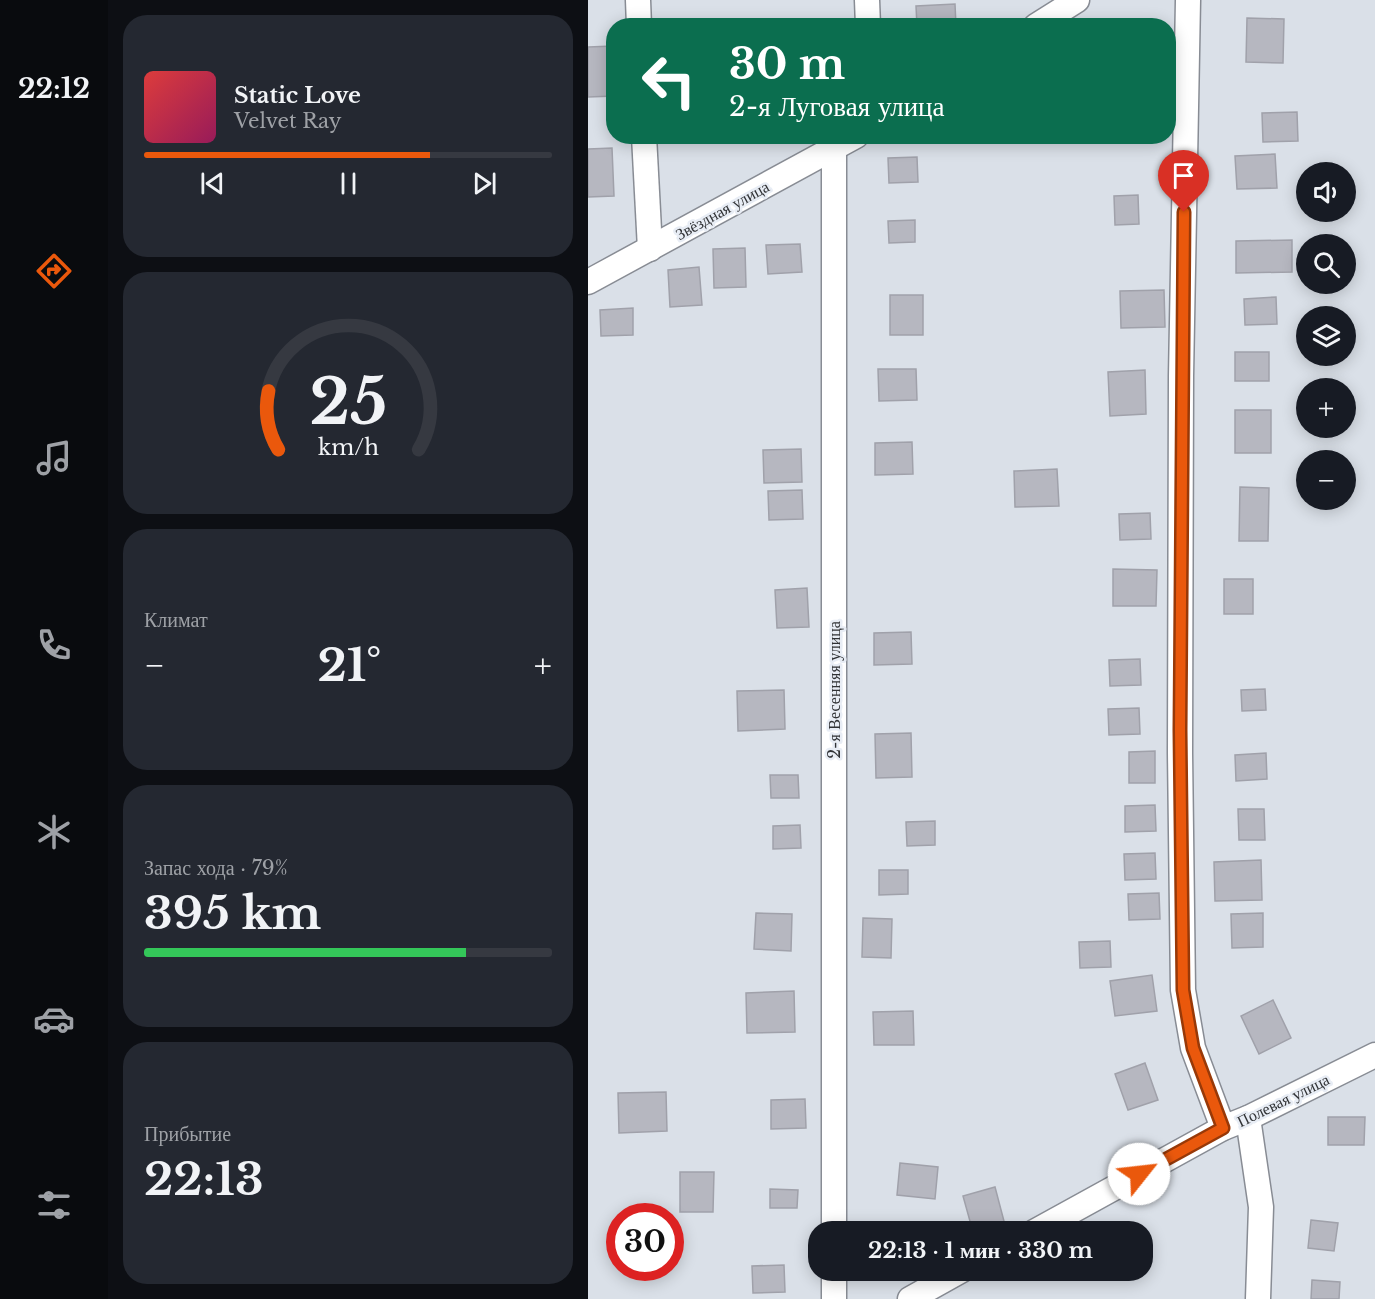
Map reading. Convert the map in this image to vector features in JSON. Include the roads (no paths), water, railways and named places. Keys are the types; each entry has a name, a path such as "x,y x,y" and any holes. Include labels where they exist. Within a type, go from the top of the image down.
{"street":[{"path":"638,0 639,18"},
{"path":"867,0 868,18"},
{"path":"1049,18 1077,0"},
{"path":"1188,0 1181,388 1180,753 1183,990 1193,1048 1223,1128"},
{"path":"644,144 650,249"},
{"name":"Звёздная улица","path":"588,282 842,144"},
{"name":"2-я Весенняя улица","path":"834,149 834,1221"},
{"name":"Полевая улица","path":"1054,1221 1223,1128 1248,1118 1375,1055"},
{"path":"1248,1118 1261,1207 1258,1299"},
{"path":"834,1281 834,1299"},
{"path":"910,1299 942,1281"}]}
